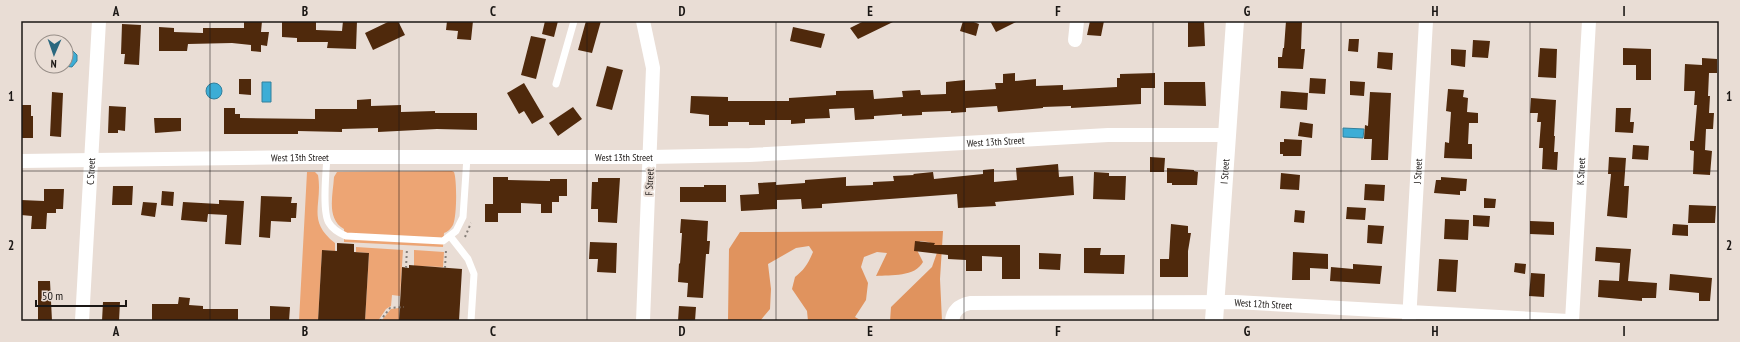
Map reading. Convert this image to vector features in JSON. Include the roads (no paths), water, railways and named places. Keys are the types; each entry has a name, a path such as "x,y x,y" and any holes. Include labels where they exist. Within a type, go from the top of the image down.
{"street":[{"name":"C Street","path":"82,321 99,21"},
{"name":"F Street","path":"643,21 653,68 643,321"},
{"path":"1074,40 1077,21"},
{"name":"I Street","path":"1214,321 1235,21"},
{"name":"J Street","path":"1410,317 1426,21"},
{"name":"K Street","path":"1572,321 1589,21"},
{"name":"West 13th Street","path":"21,161 327,157 650,157 750,154 1108,136 1227,135"},
{"name":"West 12th Street","path":"952,321 958,307 970,303 1215,302 1410,317 1568,321"}],"lane":[{"path":"556,84 574,21"},
{"path":"327,157 325,181 326,212 328,222 336,232 346,236 443,241 456,231 463,217 467,157"},
{"path":"450,236 468,259 474,274 471,321"}],"water":[{"path":"74,52 77,55 77,61 74,65"},
{"path":"262,82 271,82 271,102 262,102"},
{"path":"214,83 220,85 222,91 220,97 214,99 208,97 206,91 208,85"},
{"path":"1343,128 1364,129 1363,138 1343,137"}]}
